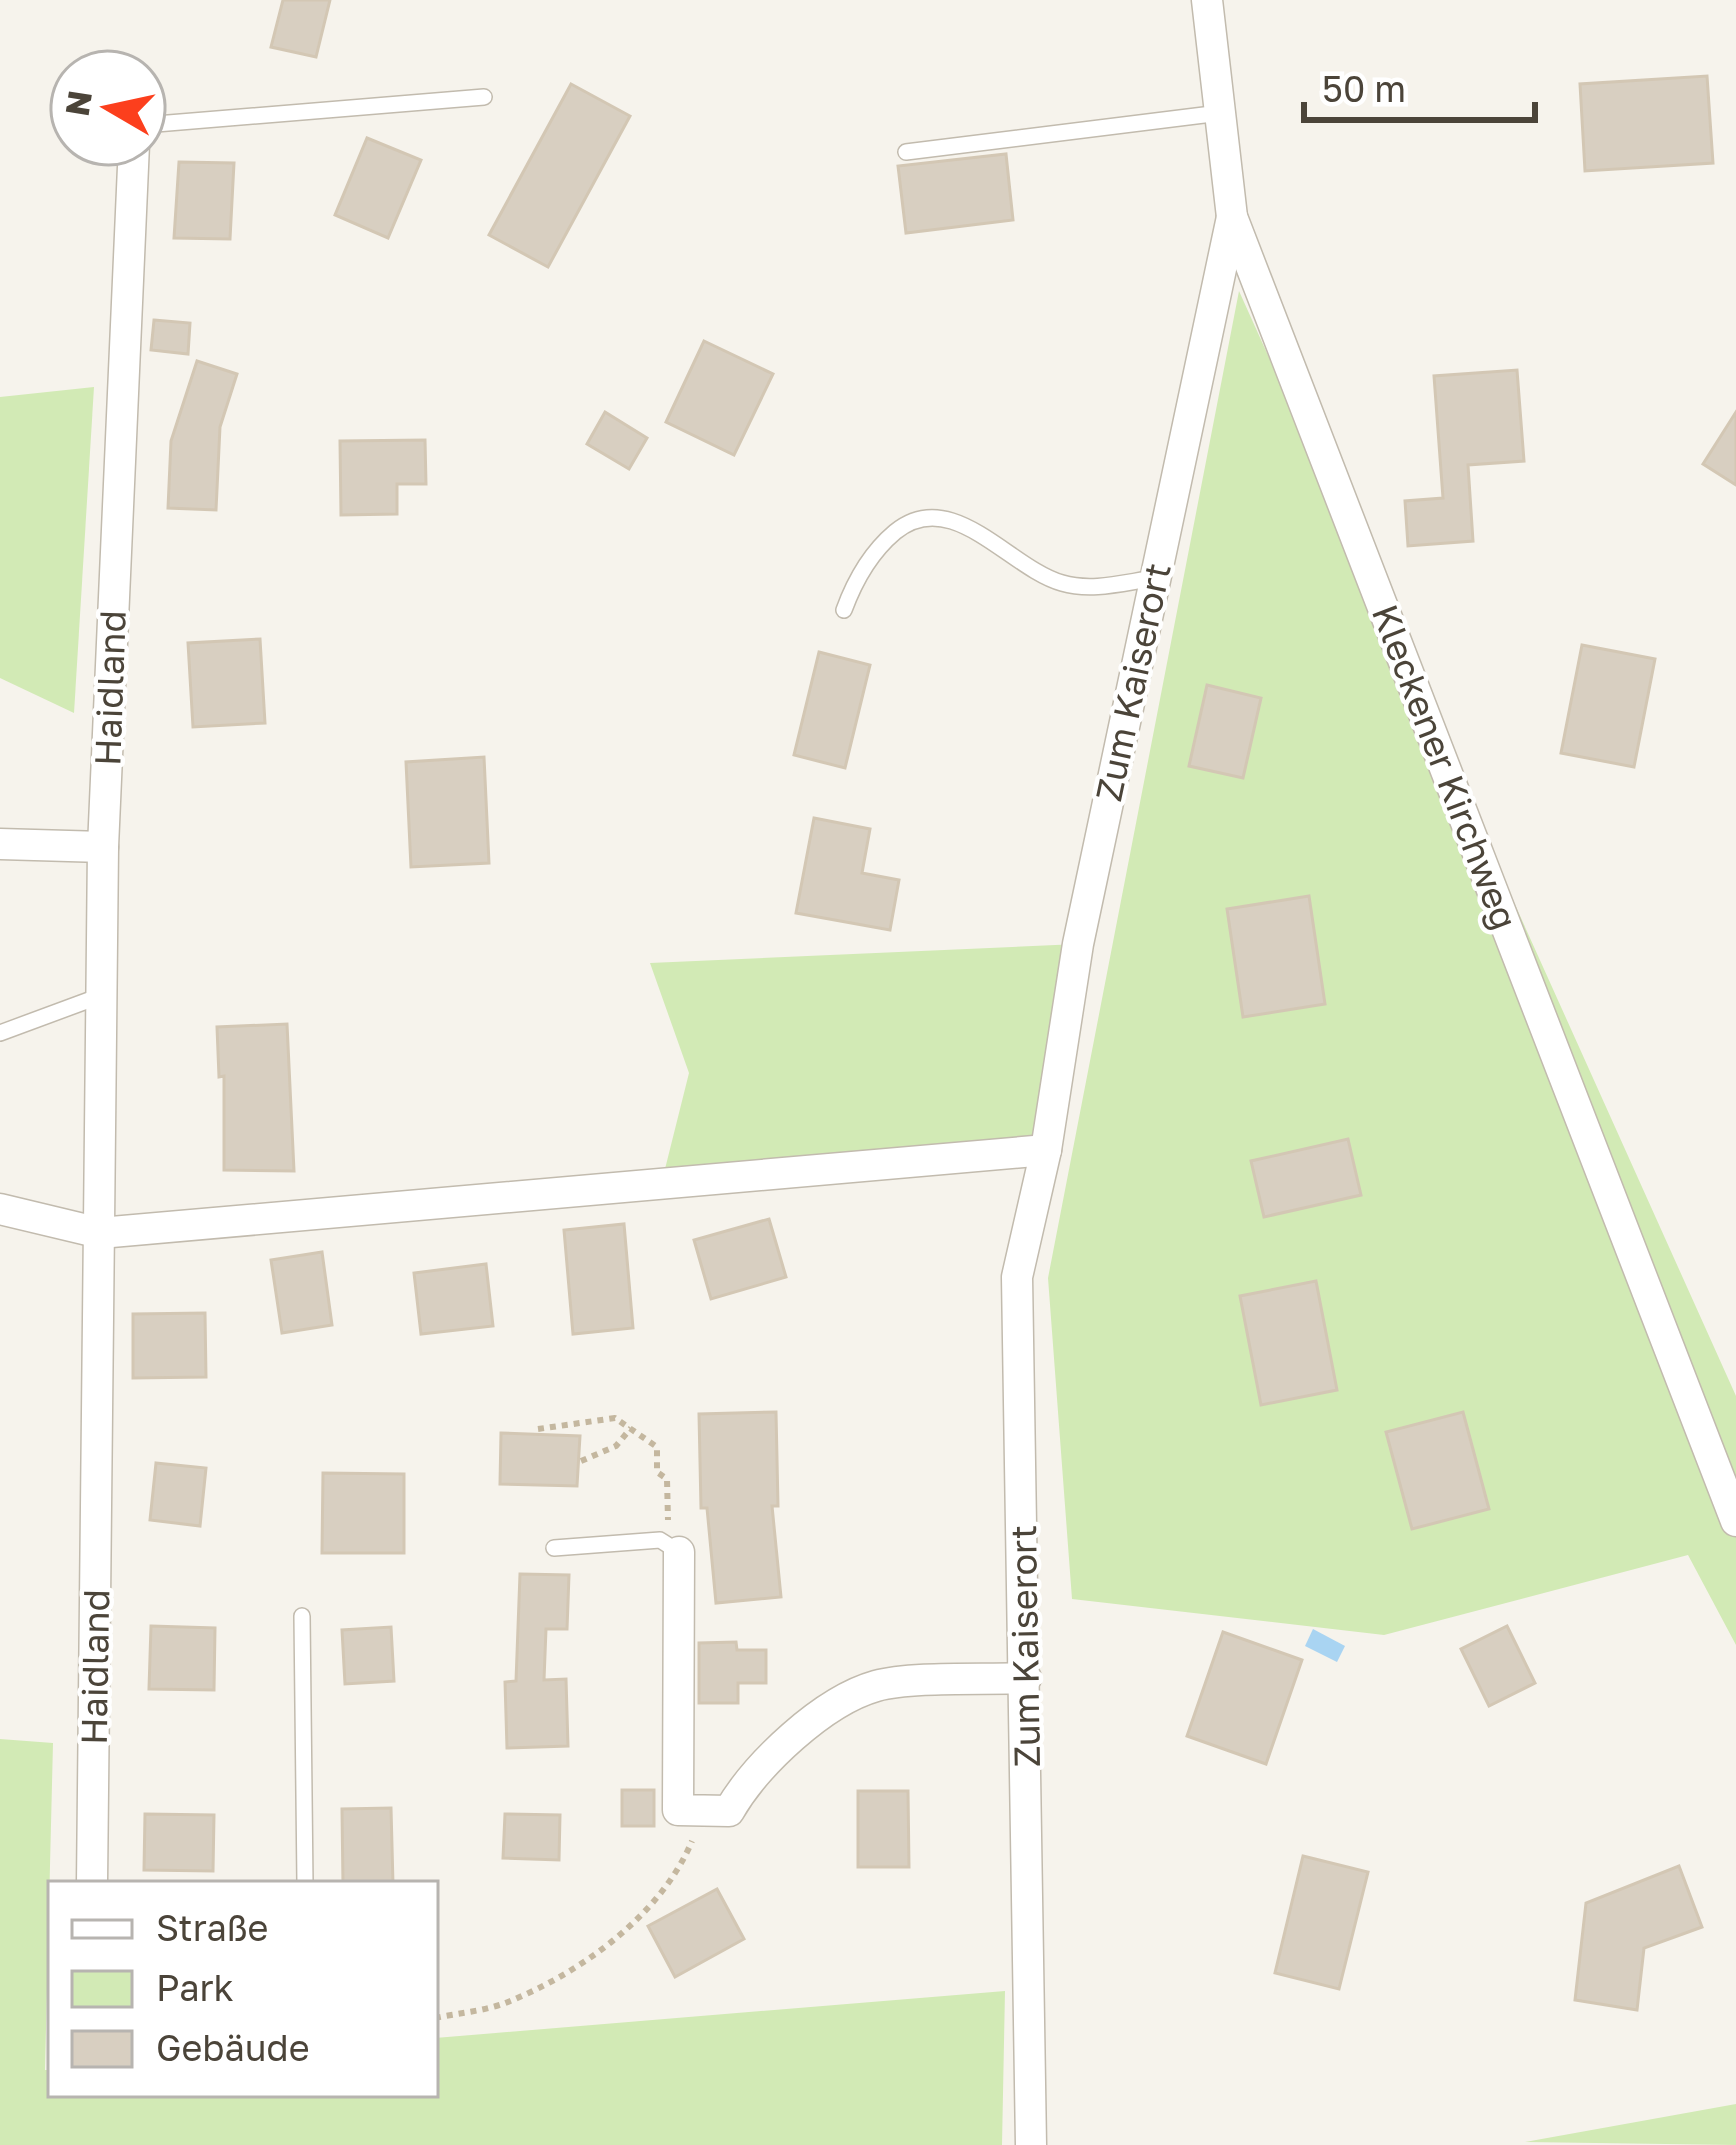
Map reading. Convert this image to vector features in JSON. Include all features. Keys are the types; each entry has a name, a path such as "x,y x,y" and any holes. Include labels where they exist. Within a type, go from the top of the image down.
{"street":[{"name":"Kleckener Kirchweg","path":"1207,0 1232,217 1736,1521"},
{"name":"Haidland","path":"92,1881 100,996 133,168"},
{"name":"Zum Kaiserort","path":"1030,2145 1017,1277 1046,1150 1078,944 1232,217"},
{"path":"0,844 104,847"},
{"path":"0,1209 100,1233 1046,1150"},
{"path":"672,1547 678,1810 730,1811 749,1776 796,1736 876,1686 1026,1678"}],"lane":[{"path":"168,123 484,97"},
{"path":"906,152 1220,113"},
{"path":"844,610 876,550 904,526 933,516 958,523 1058,582 1095,588 1156,578"},
{"path":"0,1033 100,996"},
{"path":"554,1548 672,1547"},
{"path":"302,1616 305,1881"}],"path":[{"path":"538,1430 615,1418 658,1447 657,1472 667,1479 671,1496 672,1547"},
{"path":"581,1461 616,1446 631,1428"},
{"path":"438,2017 507,2002 614,1942 677,1876 705,1810"}],"green space":[{"path":"1239,291 1736,1396 1736,1645 1688,1555 1384,1635 1072,1599 1048,1278"},
{"path":"94,387 74,713 0,678 0,397"},
{"path":"1078,944 1046,1150 661,1185 689,1073 650,963"},
{"path":"0,1739 53,1743 48,2097 438,2097 438,2038 1005,1991 1002,2145 0,2145"},
{"path":"1736,2104 1736,2145 1525,2142"}],"water":[{"path":"1313,1629 1345,1646 1337,1662 1305,1646"}],"building":[{"path":"283,0 330,0 316,57 271,47"},
{"path":"1707,76 1713,163 1585,171 1580,84"},
{"path":"571,84 630,116 548,267 489,235"},
{"path":"367,138 421,160 388,238 335,215"},
{"path":"1006,154 1013,220 906,233 898,166"},
{"path":"179,162 234,163 230,239 174,238"},
{"path":"154,320 190,323 188,354 151,350"},
{"path":"704,341 773,374 734,455 666,422"},
{"path":"197,361 237,374 220,427 216,510 168,508 171,441"},
{"path":"1517,370 1524,461 1468,465 1473,541 1408,546 1405,501 1443,498 1434,376"},
{"path":"605,412 647,438 629,469 587,444"},
{"path":"1736,412 1736,485 1703,464"},
{"path":"425,440 426,484 397,484 397,514 341,515 340,441"},
{"path":"260,639 265,723 193,727 188,643"},
{"path":"1582,645 1655,659 1634,767 1561,753"},
{"path":"819,652 870,665 845,768 794,755"},
{"path":"1207,685 1261,698 1243,778 1189,766"},
{"path":"484,757 489,863 411,867 406,762"},
{"path":"814,818 870,829 862,873 899,880 890,930 796,913"},
{"path":"1309,896 1325,1004 1243,1017 1227,909"},
{"path":"287,1024 294,1171 224,1170 224,1076 219,1077 217,1027"},
{"path":"1348,1139 1361,1195 1264,1217 1251,1161"},
{"path":"769,1219 786,1277 711,1299 694,1240"},
{"path":"624,1224 633,1328 573,1334 564,1230"},
{"path":"322,1252 332,1325 282,1333 271,1260"},
{"path":"486,1264 493,1326 421,1334 414,1273"},
{"path":"1316,1281 1337,1390 1261,1405 1240,1296"},
{"path":"205,1313 206,1377 133,1378 133,1314"},
{"path":"776,1412 778,1506 772,1506 781,1597 716,1603 707,1508 701,1508 699,1414"},
{"path":"1463,1412 1489,1509 1412,1529 1386,1432"},
{"path":"501,1433 580,1436 577,1486 500,1484"},
{"path":"156,1463 206,1468 200,1526 150,1520"},
{"path":"323,1473 404,1474 404,1553 322,1553"},
{"path":"520,1574 569,1575 567,1629 546,1629 544,1680 566,1679 568,1746 507,1748 505,1682 516,1681"},
{"path":"151,1626 215,1628 214,1690 149,1689"},
{"path":"1507,1626 1535,1683 1489,1706 1461,1649"},
{"path":"391,1627 394,1681 345,1684 342,1630"},
{"path":"1223,1632 1302,1660 1266,1764 1187,1736"},
{"path":"736,1642 737,1650 766,1650 766,1683 738,1683 738,1703 699,1703 699,1643"},
{"path":"622,1790 654,1790 654,1826 622,1826"},
{"path":"858,1791 908,1791 909,1867 858,1867"},
{"path":"391,1808 393,1881 343,1881 342,1809"},
{"path":"145,1814 214,1815 213,1871 144,1870"},
{"path":"505,1814 560,1815 559,1860 503,1858"},
{"path":"1303,1856 1368,1872 1339,1989 1275,1973"},
{"path":"1679,1866 1702,1927 1644,1948 1637,2010 1575,2000 1586,1903"},
{"path":"717,1889 744,1939 675,1977 648,1926"}]}
